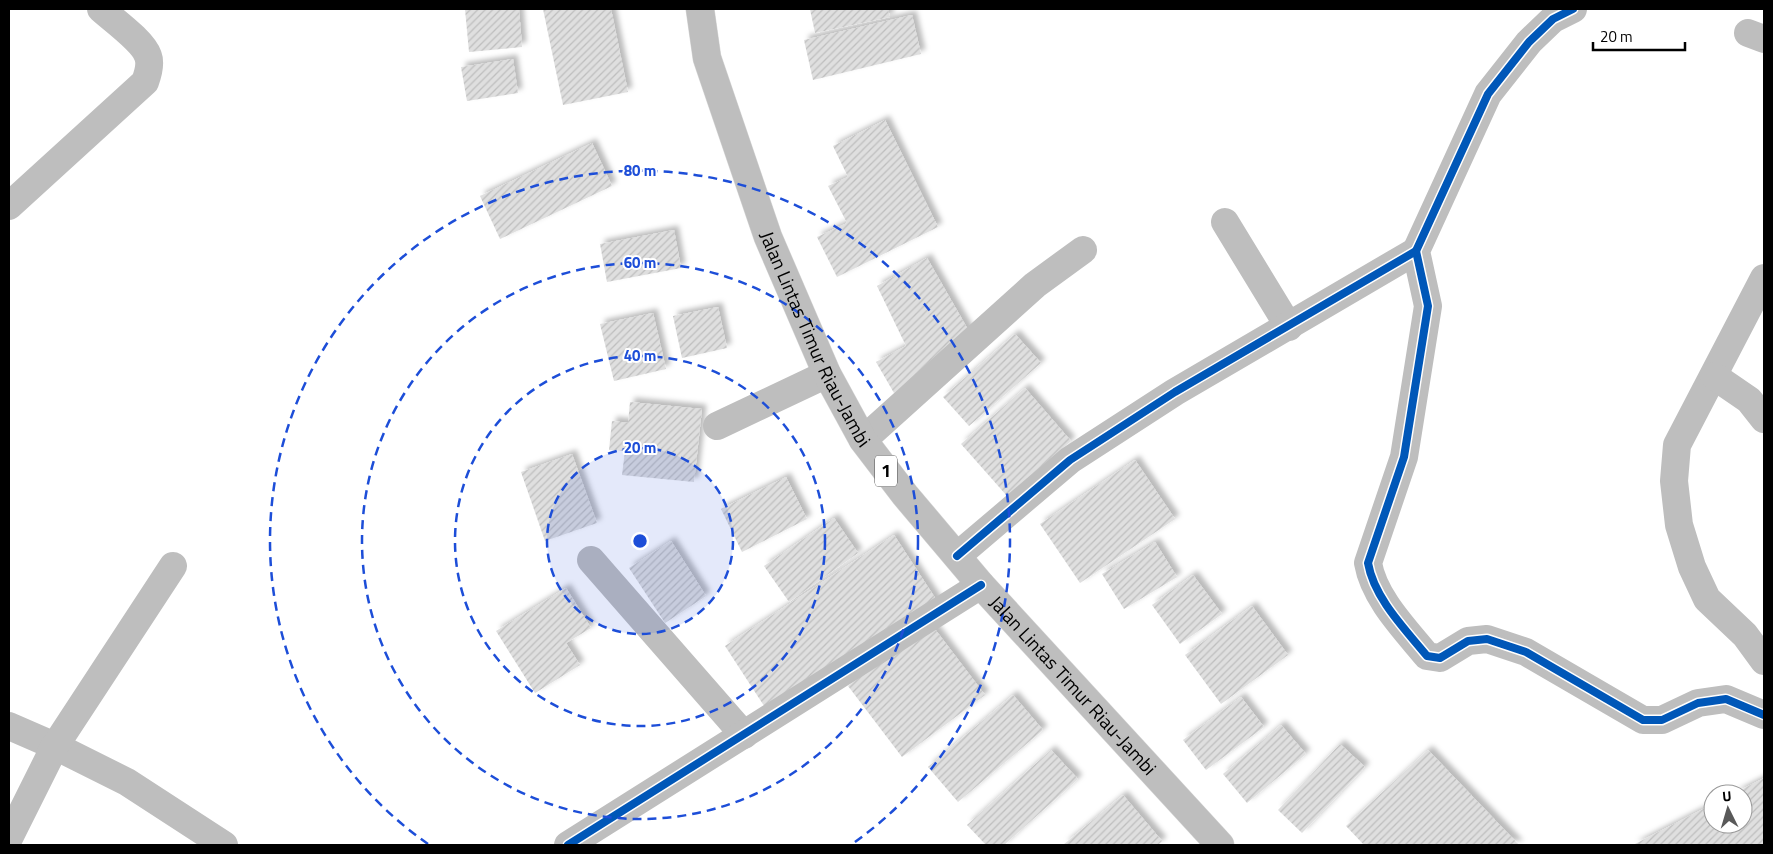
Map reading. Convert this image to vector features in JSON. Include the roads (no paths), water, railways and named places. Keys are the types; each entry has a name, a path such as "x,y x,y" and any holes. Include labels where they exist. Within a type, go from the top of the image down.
{"main road":[{"path":"9,206 145,82 149,71 148,56 141,45 101,9"},
{"name":"Jalan Lintas Timur Riau-Jambi","path":"700,9 708,58 768,237 827,374 863,440 904,495 981,585 1220,845"},
{"path":"957,556 1070,460 1175,392 1416,251 1488,94 1529,42 1553,19 1572,9"},
{"path":"1225,222 1289,327"},
{"path":"863,440 1035,286 1083,250"},
{"path":"1416,251 1428,306 1404,457 1368,563 1370,576 1396,618 1427,656 1440,658 1468,641 1486,639 1526,652 1643,720 1662,720 1698,703 1726,699 1764,715"},
{"path":"1764,278 1678,445 1674,481 1679,525 1692,567 1708,599 1745,635 1764,661"},
{"path":"717,426 827,374"},
{"path":"1714,376 1749,400 1764,419"},
{"path":"591,560 744,735"},
{"path":"9,838 55,746 173,566"},
{"path":"568,845 981,585"},
{"path":"9,726 55,746 127,782 224,845"}]}
